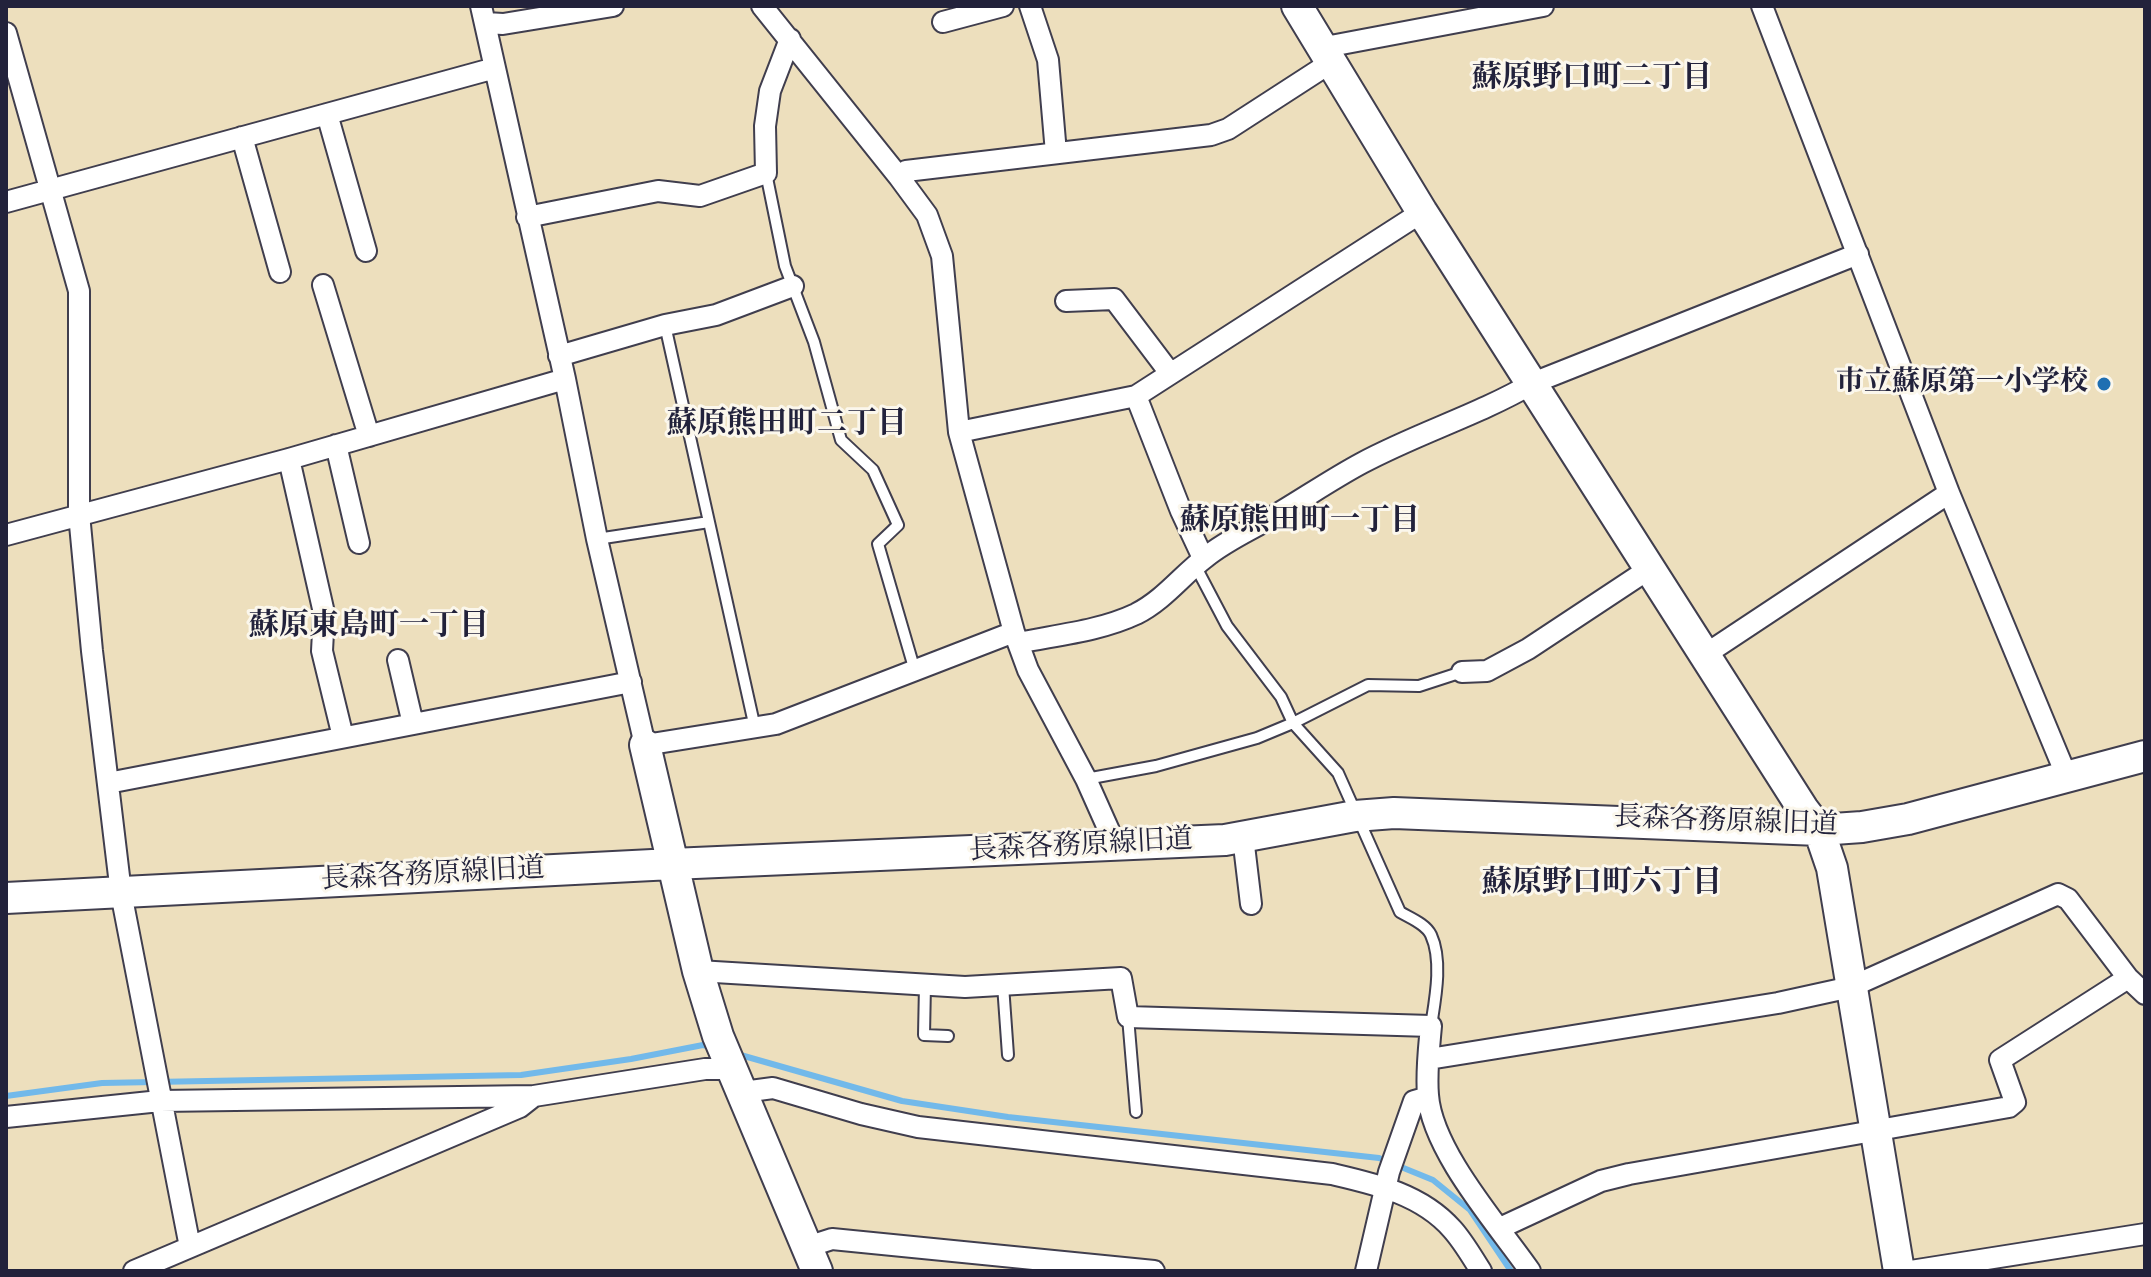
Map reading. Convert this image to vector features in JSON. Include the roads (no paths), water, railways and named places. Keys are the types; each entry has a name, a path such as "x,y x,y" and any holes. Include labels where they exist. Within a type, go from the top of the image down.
{"street":[{"path":"483,15 503,24 613,6"},
{"path":"762,6 927,215 942,256 959,432 1016,638 1028,670 1086,779 1111,835 1111,846"},
{"path":"943,22 1003,6"},
{"path":"1030,6 1048,60 1056,153"},
{"path":"1297,6 1422,212 1703,656 1819,830 1832,868 1899,1271"},
{"path":"899,177 906,171 1211,135 1228,129 1325,56 1543,6"},
{"path":"1762,6 1949,493 2067,777"},
{"path":"483,15 565,379 597,539 698,971 718,1036 812,1259 832,1239 1154,1271"},
{"path":"6,33 79,291 79,514 108,783 121,893 190,1247"},
{"path":"527,217 658,191 700,196 766,173 765,126 770,91 790,39"},
{"path":"6,202 495,68"},
{"path":"327,114 366,251"},
{"path":"242,137 280,272"},
{"path":"959,432 1136,396 1422,212"},
{"path":"645,745 776,724 915,671 1016,638 1101,626 1134,615 1157,602 1200,563 1244,530 1270,518 1361,463 1498,404 1533,383 1858,254"},
{"path":"323,285 369,436"},
{"path":"559,356 665,325 716,315 793,286"},
{"path":"1066,301 1114,299 1170,373"},
{"path":"6,535 289,459 565,379"},
{"path":"1136,396 1200,563"},
{"path":"336,445 359,543"},
{"path":"289,459 324,613 322,651 343,737"},
{"path":"1703,656 1949,493"},
{"path":"1462,672 1487,671 1528,649 1649,569"},
{"path":"398,660 413,724"},
{"path":"108,783 631,682"},
{"name":"長森各務原線旧道","path":"6,898 672,864 1111,846 1243,837 1355,816 1394,813 1819,830 1908,819 2145,756"},
{"path":"1243,837 1251,904"},
{"path":"1429,1059 1763,1006 1851,987 2058,894 2068,899 2128,978 2145,994"},
{"path":"698,971 965,987 1121,978 1128,1017 1431,1026 1428,1097 1441,1139 1465,1181 1530,1271"},
{"path":"1500,1228 1601,1181 2009,1107 2015,1102 2000,1060 2128,978"},
{"path":"6,1117 159,1098 534,1096 705,1069 861,1114 918,1127 1388,1179 1452,1229 1481,1271"},
{"path":"134,1271 520,1107 534,1096"},
{"path":"1366,1271 1396,1149 1414,1101 1428,1097"},
{"path":"1911,1271 2145,1234"}],"lane":[{"path":"766,173 785,266 814,342 841,440 873,470 898,525 878,544 915,671"},
{"path":"665,325 755,728"},
{"path":"597,539 709,522"},
{"path":"1200,563 1227,626 1281,697 1293,723 1338,773 1400,912 1431,934 1438,974 1431,1026"},
{"path":"1086,779 1156,766 1257,738 1368,685 1419,686 1462,672"},
{"path":"925,985 924,1035 948,1036"},
{"path":"1003,985 1008,1055"},
{"path":"1128,1017 1136,1112"}],"waterway":[{"path":"6,1096 102,1083 521,1075 703,1045 711,1047"},
{"path":"737,1054 902,1101 1008,1117 1379,1158 1433,1180 1470,1210 1511,1271"}],"place":[{"name":"市立蘇原第一小学校","path":"2104,384"}],"district":[{"name":"蘇原野口町二丁目","path":"1592,80"},
{"name":"蘇原熊田町二丁目","path":"787,426"},
{"name":"蘇原熊田町一丁目","path":"1300,523"},
{"name":"蘇原東島町一丁目","path":"369,628"},
{"name":"蘇原野口町六丁目","path":"1602,885"}]}
